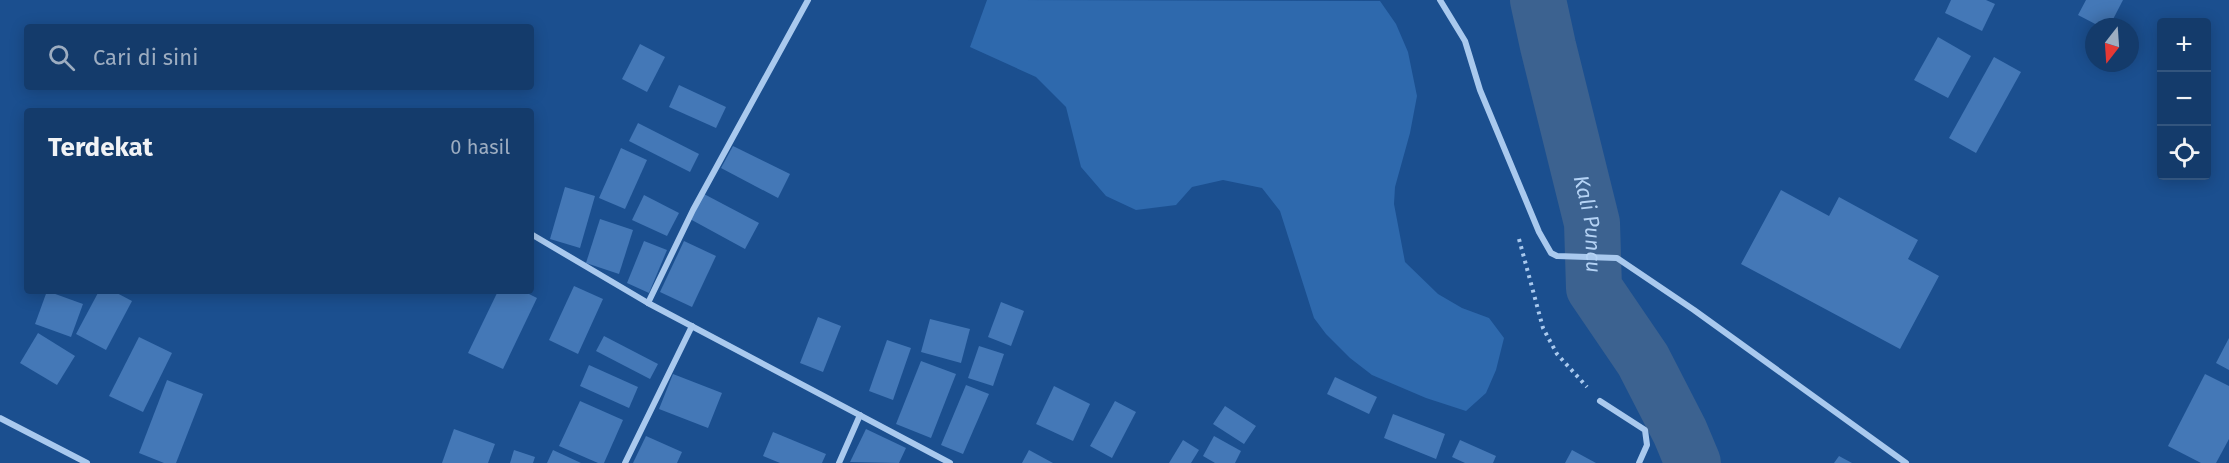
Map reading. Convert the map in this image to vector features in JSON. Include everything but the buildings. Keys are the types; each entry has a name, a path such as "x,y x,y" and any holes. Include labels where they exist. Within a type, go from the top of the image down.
{"street":[{"path":"648,303 693,210 808,0"},
{"path":"1440,0 1465,40 1480,90 1539,232 1551,253 1557,256 1617,258 1694,310 1906,463"},
{"path":"534,236 648,303 950,463"},
{"path":"625,463 692,326"},
{"path":"1600,400 1645,430 1647,445 1639,463"},
{"path":"839,463 860,415"},
{"path":"0,418 87,463"}],"path":[{"path":"1524,256 1543,328 1557,354 1600,400"}],"shaded area":[{"path":"987,0 1380,1 1396,24 1408,52 1417,96 1410,133 1395,187 1394,204 1405,262 1438,294 1462,308 1489,318 1504,338 1496,370 1486,393 1466,411 1426,398 1372,375 1350,358 1314,318 1280,211 1262,188 1223,180 1192,187 1176,205 1136,210 1106,196 1081,167 1066,107 1036,77 970,47"}],"waterway":[{"name":"Kali Puncu","path":"1538,0 1592,223 1594,288 1643,360 1680,432 1693,463"}]}
